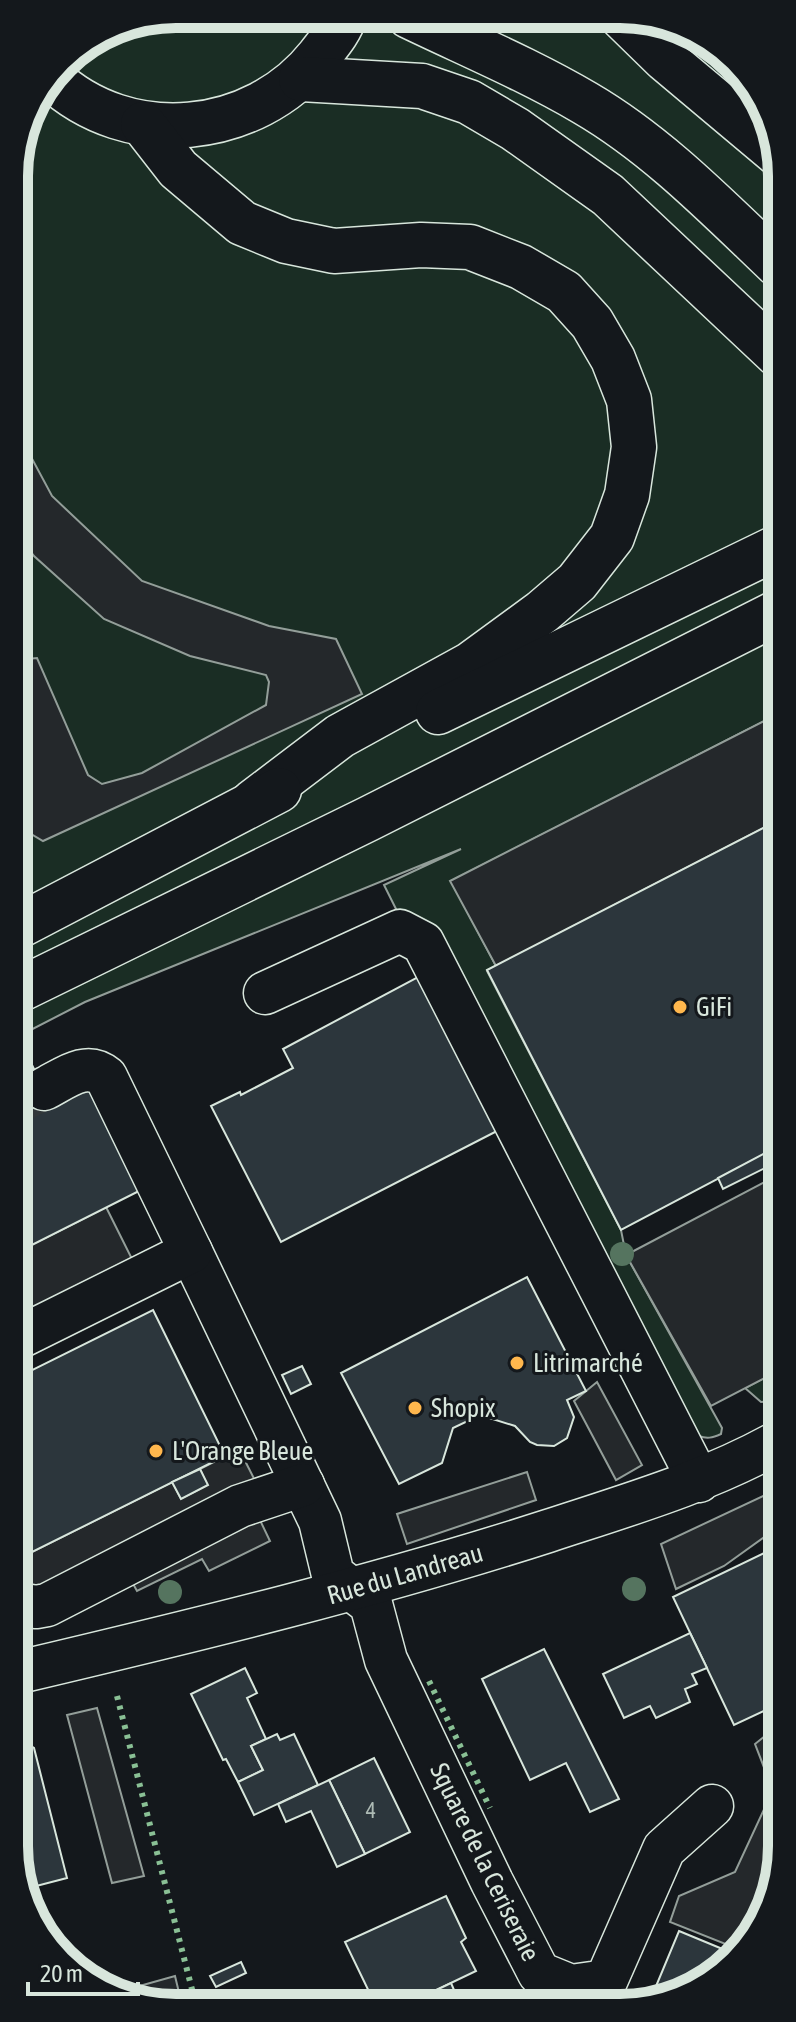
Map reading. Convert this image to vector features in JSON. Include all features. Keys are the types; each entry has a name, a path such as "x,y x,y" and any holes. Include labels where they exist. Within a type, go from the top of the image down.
{"main road":[{"path":"59,86 104,113 143,124 200,126 254,110 301,79 341,28"},
{"path":"433,28 585,103 642,142 768,256"},
{"path":"634,29 665,59 764,142"},
{"path":"301,79 422,86 469,102 608,195 768,346"},
{"path":"143,124 178,169 242,223 286,241 334,251 421,245 470,247 521,267 564,292 592,323 613,359 629,400 634,447 627,495 612,537 577,582 471,664 340,736 253,802"},
{"path":"28,921 253,802 768,552"},
{"path":"28,986 768,619"}],"street":[{"path":"265,993 400,931 423,943 699,1481"},
{"path":"44,1089 81,1070 95,1070 106,1077 320,1521 333,1575 352,1591"},
{"path":"28,1333 191,1252"},
{"name":"Rue du Landreau","path":"28,1670 352,1591 433,1568 699,1481 768,1447"},
{"path":"28,1606 47,1605 240,1506 303,1485"},
{"name":"Square de la Ceriseraie","path":"352,1591 371,1604 386,1660 539,1973 571,1986 606,1981 664,1849 712,1806"}],"green space":[{"path":"620,28 658,33 694,48 725,71 748,102 757,119 767,157 768,719 451,881 496,966 487,971 621,1230 626,1255 722,1428 721,1434 707,1438 699,1436 384,885 461,849 85,1002 28,1031 28,166 33,138 48,102 71,71 102,48 128,36 157,29"},
{"path":"768,1376 768,1401 761,1402 745,1388"}],"shaded area":[{"path":"28,451 52,496 142,581 269,626 336,639 362,694 43,841 28,832 28,659 37,658 88,775 102,784 142,773 266,705 269,682 266,675 190,656 104,619 28,548"},
{"path":"768,719 768,826 496,966 450,881"},
{"path":"768,1180 768,1376 711,1406 626,1255"},
{"path":"106,1207 132,1259 28,1311 28,1247"},
{"path":"597,1382 642,1465 616,1480 574,1401"},
{"path":"239,1449 270,1510 258,1516 270,1541 209,1571 202,1559 137,1591 131,1580 46,1622 28,1588 28,1554 172,1482 181,1499 207,1485 200,1469"},
{"path":"527,1472 536,1500 407,1544 397,1514"},
{"path":"768,1494 768,1534 724,1566 676,1589 661,1544"},
{"path":"97,1708 144,1876 112,1883 67,1715"},
{"path":"768,1734 768,1778 755,1744"},
{"path":"766,1805 768,1856 765,1875 757,1903 731,1944 670,1922 679,1896 735,1872"},
{"path":"175,1976 179,1994 166,1994 134,1988"}],"building":[{"path":"768,826 768,1152 621,1230 487,970"},
{"path":"418,977 497,1131 281,1242 211,1106 240,1092 241,1095 293,1068 283,1049"},
{"path":"32,1065 49,1100 28,1110 28,1067"},
{"path":"90,1080 145,1188 28,1247 28,1111"},
{"path":"765,1153 768,1159 768,1166 723,1189 718,1178"},
{"path":"527,1277 586,1391 567,1400 574,1417 567,1438 554,1446 537,1445 515,1426 480,1415 453,1428 442,1463 399,1484 341,1373"},
{"path":"153,1310 225,1456 28,1554 28,1372"},
{"path":"302,1366 311,1384 291,1394 282,1375"},
{"path":"200,1469 208,1485 181,1499 172,1482"},
{"path":"768,1551 768,1709 734,1725 673,1597"},
{"path":"690,1633 707,1668 692,1674 697,1684 685,1689 690,1702 656,1718 650,1706 624,1718 603,1674"},
{"path":"544,1649 619,1799 590,1812 566,1763 530,1780 482,1679"},
{"path":"245,1668 257,1693 247,1698 266,1739 251,1746 263,1770 238,1782 226,1759 223,1760 191,1694"},
{"path":"277,1734 280,1740 294,1734 318,1785 254,1815 238,1782 263,1770 251,1746"},
{"path":"28,1744 34,1748 67,1878 34,1887 33,1884 28,1846"},
{"path":"374,1758 410,1832 365,1854 329,1780"},
{"path":"329,1780 365,1854 337,1867 311,1811 286,1822 278,1804"},
{"path":"446,1896 466,1938 461,1942 476,1971 428,1994 370,1994 345,1942"},
{"path":"679,1931 725,1950 685,1979 655,1990"},
{"path":"241,1962 246,1973 216,1987 210,1976"},
{"path":"451,1983 456,1994 428,1994"}],"tunnel":[{"path":"28,1097 44,1089"}],"hedge":[{"path":"429,1681 490,1808"},
{"path":"117,1696 193,1994"}],"place":[{"name":"GiFi","path":"680,1007"},
{"name":"Litrimarché","path":"517,1363"},
{"name":"Shopix","path":"415,1408"},
{"name":"L'Orange Bleue","path":"156,1451"}]}
